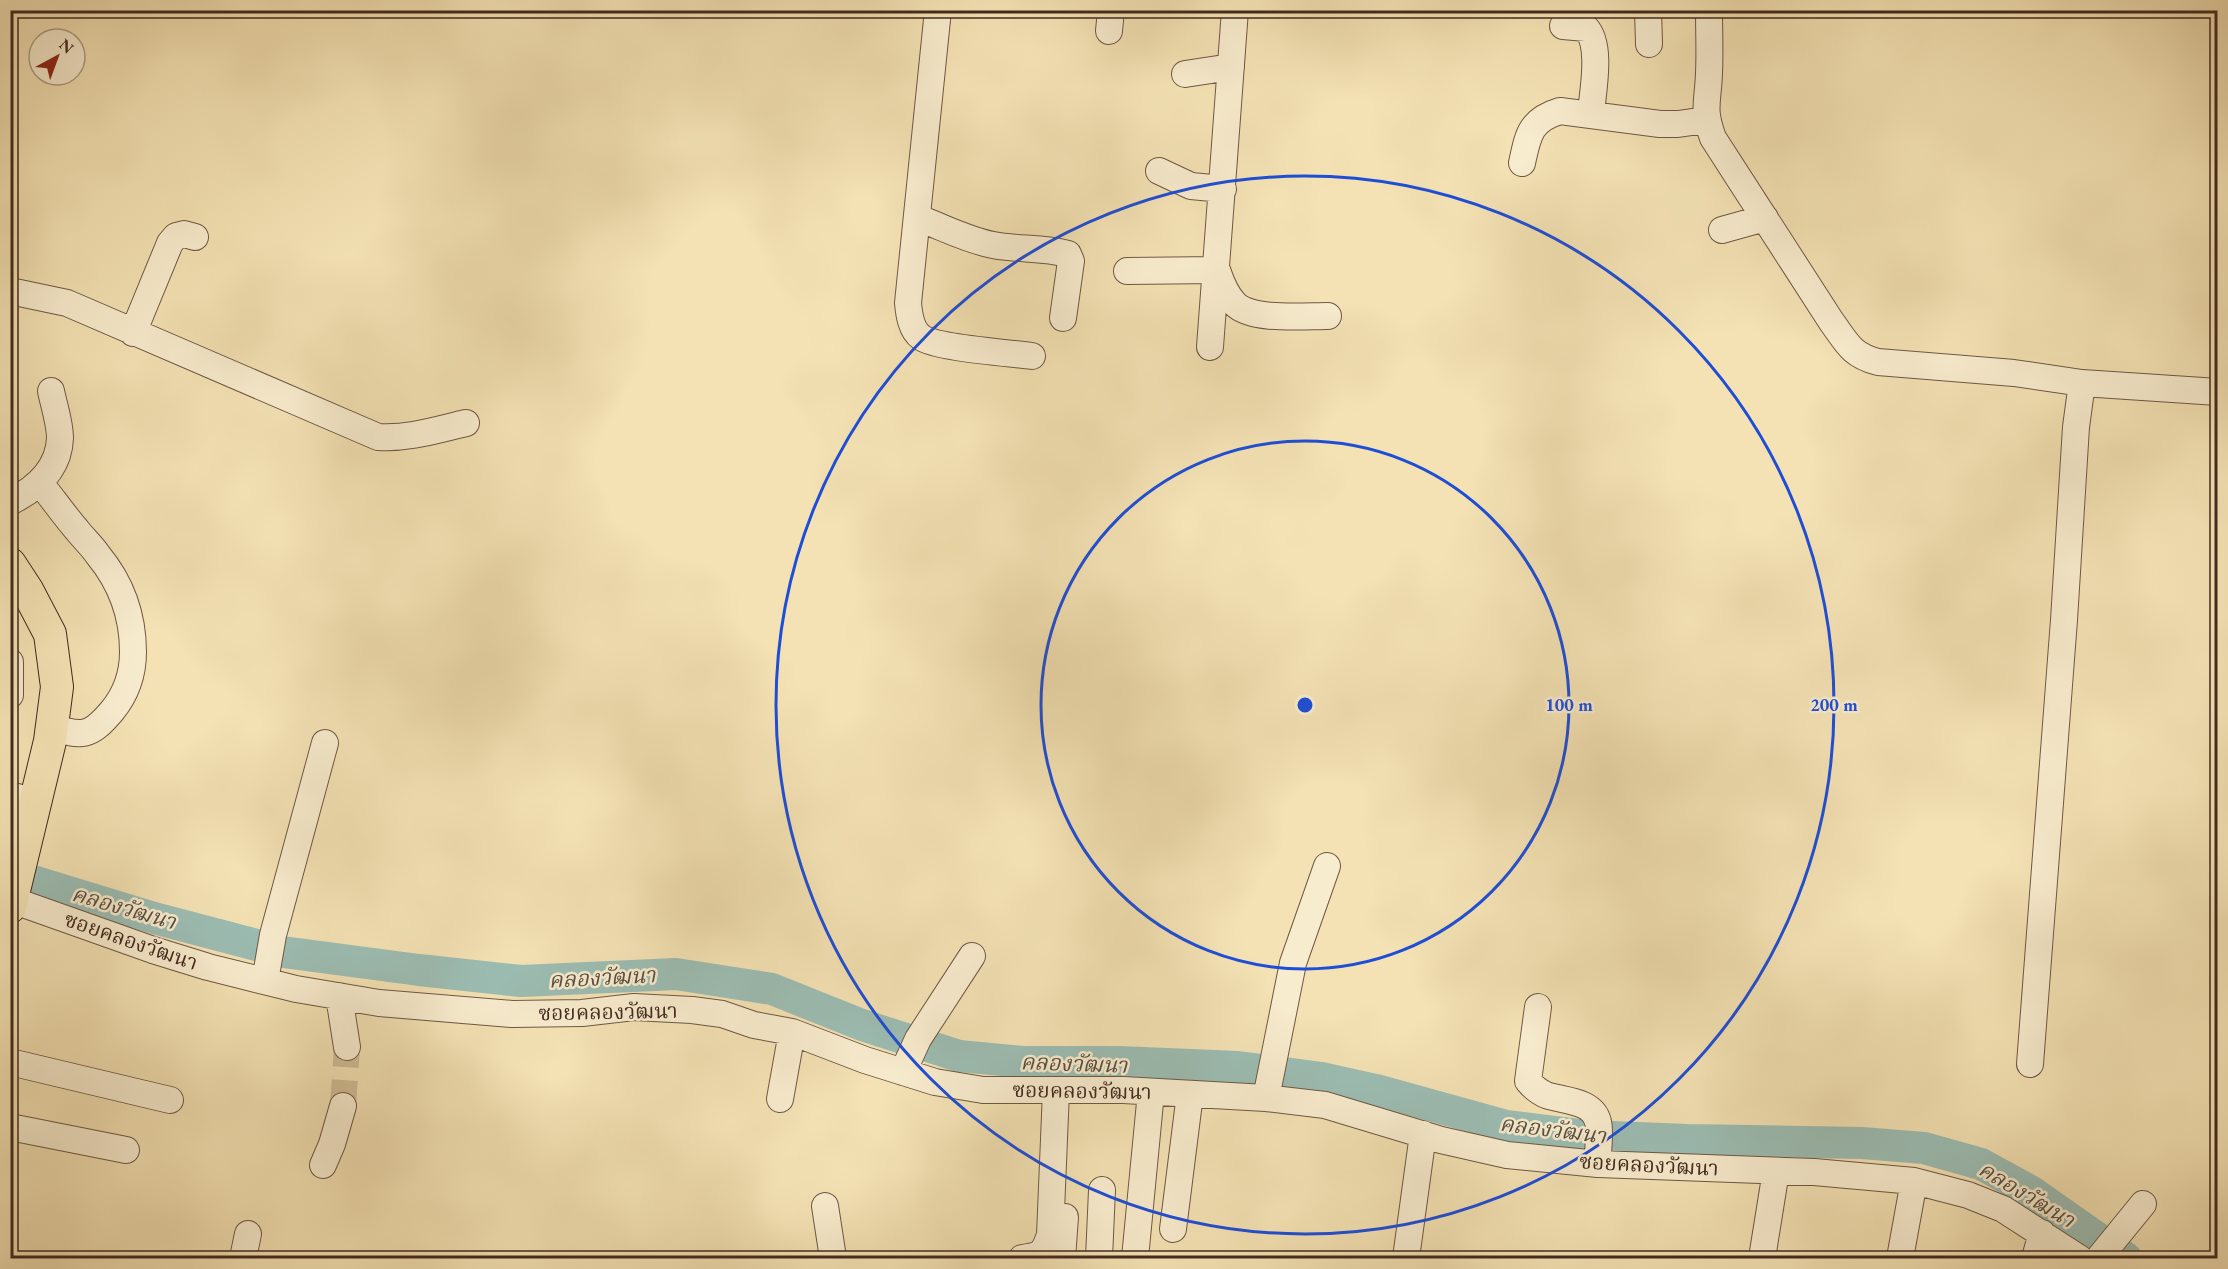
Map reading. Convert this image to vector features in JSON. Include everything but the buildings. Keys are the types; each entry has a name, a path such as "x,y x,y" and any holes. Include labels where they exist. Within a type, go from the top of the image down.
{"main road":[{"path":"10,564 27,590 50,634 57,687 52,727 23,798 15,889"}],"street":[{"path":"938,10 909,303 910,319 921,337 940,344 1032,356"},
{"path":"1210,347 1236,10"},
{"path":"1648,10 1649,44"},
{"path":"1709,10 1709,75 1705,106 1706,120 1713,138 1831,321 1852,350 1862,358 1878,362 2014,373 2082,383 2217,392"},
{"path":"1563,26 1586,28 1592,34 1595,49 1591,113"},
{"path":"1185,74 1231,67"},
{"path":"1522,163 1529,132 1546,115 1560,111 1591,113 1660,124 1706,120"},
{"path":"1159,171 1191,186 1223,189"},
{"path":"918,218 968,239 993,245 1054,250 1068,254 1071,261 1063,318"},
{"path":"1722,230 1765,218"},
{"path":"133,333 170,243 176,236 184,234 195,237"},
{"path":"1127,271 1217,270"},
{"path":"1217,270 1227,295 1236,306 1251,313 1328,316"},
{"path":"10,291 68,303 378,437 412,436 466,423"},
{"path":"2030,1064 2064,620 2075,436 2082,383"},
{"path":"10,502 27,494 40,483 50,470 57,455 60,437 51,391"},
{"path":"40,483 99,556 120,587 133,627 133,665 123,698 105,719 90,731 77,735 52,727"},
{"path":"10,662 10,694"},
{"path":"269,959 325,743"},
{"path":"1270,1079 1293,963 1327,866"},
{"name":"ซอยคลองวัฒนา","path":"15,889 153,951 269,959 339,996 379,1003 512,1014 582,1013 634,1007 722,1014 754,1025 792,1032 865,1060 909,1058 934,1082 983,1090 1190,1094 1270,1079 1325,1104 1423,1134 1507,1155 1598,1145 1776,1171 1914,1181 1968,1195 2003,1209 2079,1258"},
{"path":"909,1058 972,956"},
{"path":"339,996 347,1047"},
{"path":"1538,1007 1528,1081 1533,1088 1545,1094 1582,1104 1590,1109 1598,1145"},
{"path":"780,1099 792,1032"},
{"path":"10,1062 170,1100"},
{"path":"1022,1258 1037,1256 1045,1250 1050,1235 1065,1091"},
{"path":"1062,1258 1065,1091"},
{"path":"1135,1258 1151,1092"},
{"path":"1173,1229 1190,1094"},
{"path":"323,1165 343,1106"},
{"path":"10,1127 126,1150"},
{"path":"1406,1258 1423,1134"},
{"path":"1762,1258 1776,1171"},
{"path":"1900,1258 1914,1181"},
{"path":"1099,1258 1102,1190"},
{"path":"2099,1258 2143,1204"},
{"path":"825,1206 833,1258"},
{"path":"2035,1258 2042,1233"}],"waterway":[{"name":"คลองวัฒนา","path":"10,874 154,918 283,952 521,981 676,974 772,989 862,1025 959,1056 1023,1062 1119,1062 1238,1067 1322,1078 1376,1090 1506,1126 1587,1136 1862,1143 1924,1148 1981,1164 2032,1192 2126,1258"}],"tunnel":[{"path":"343,1106 347,1047"}]}
